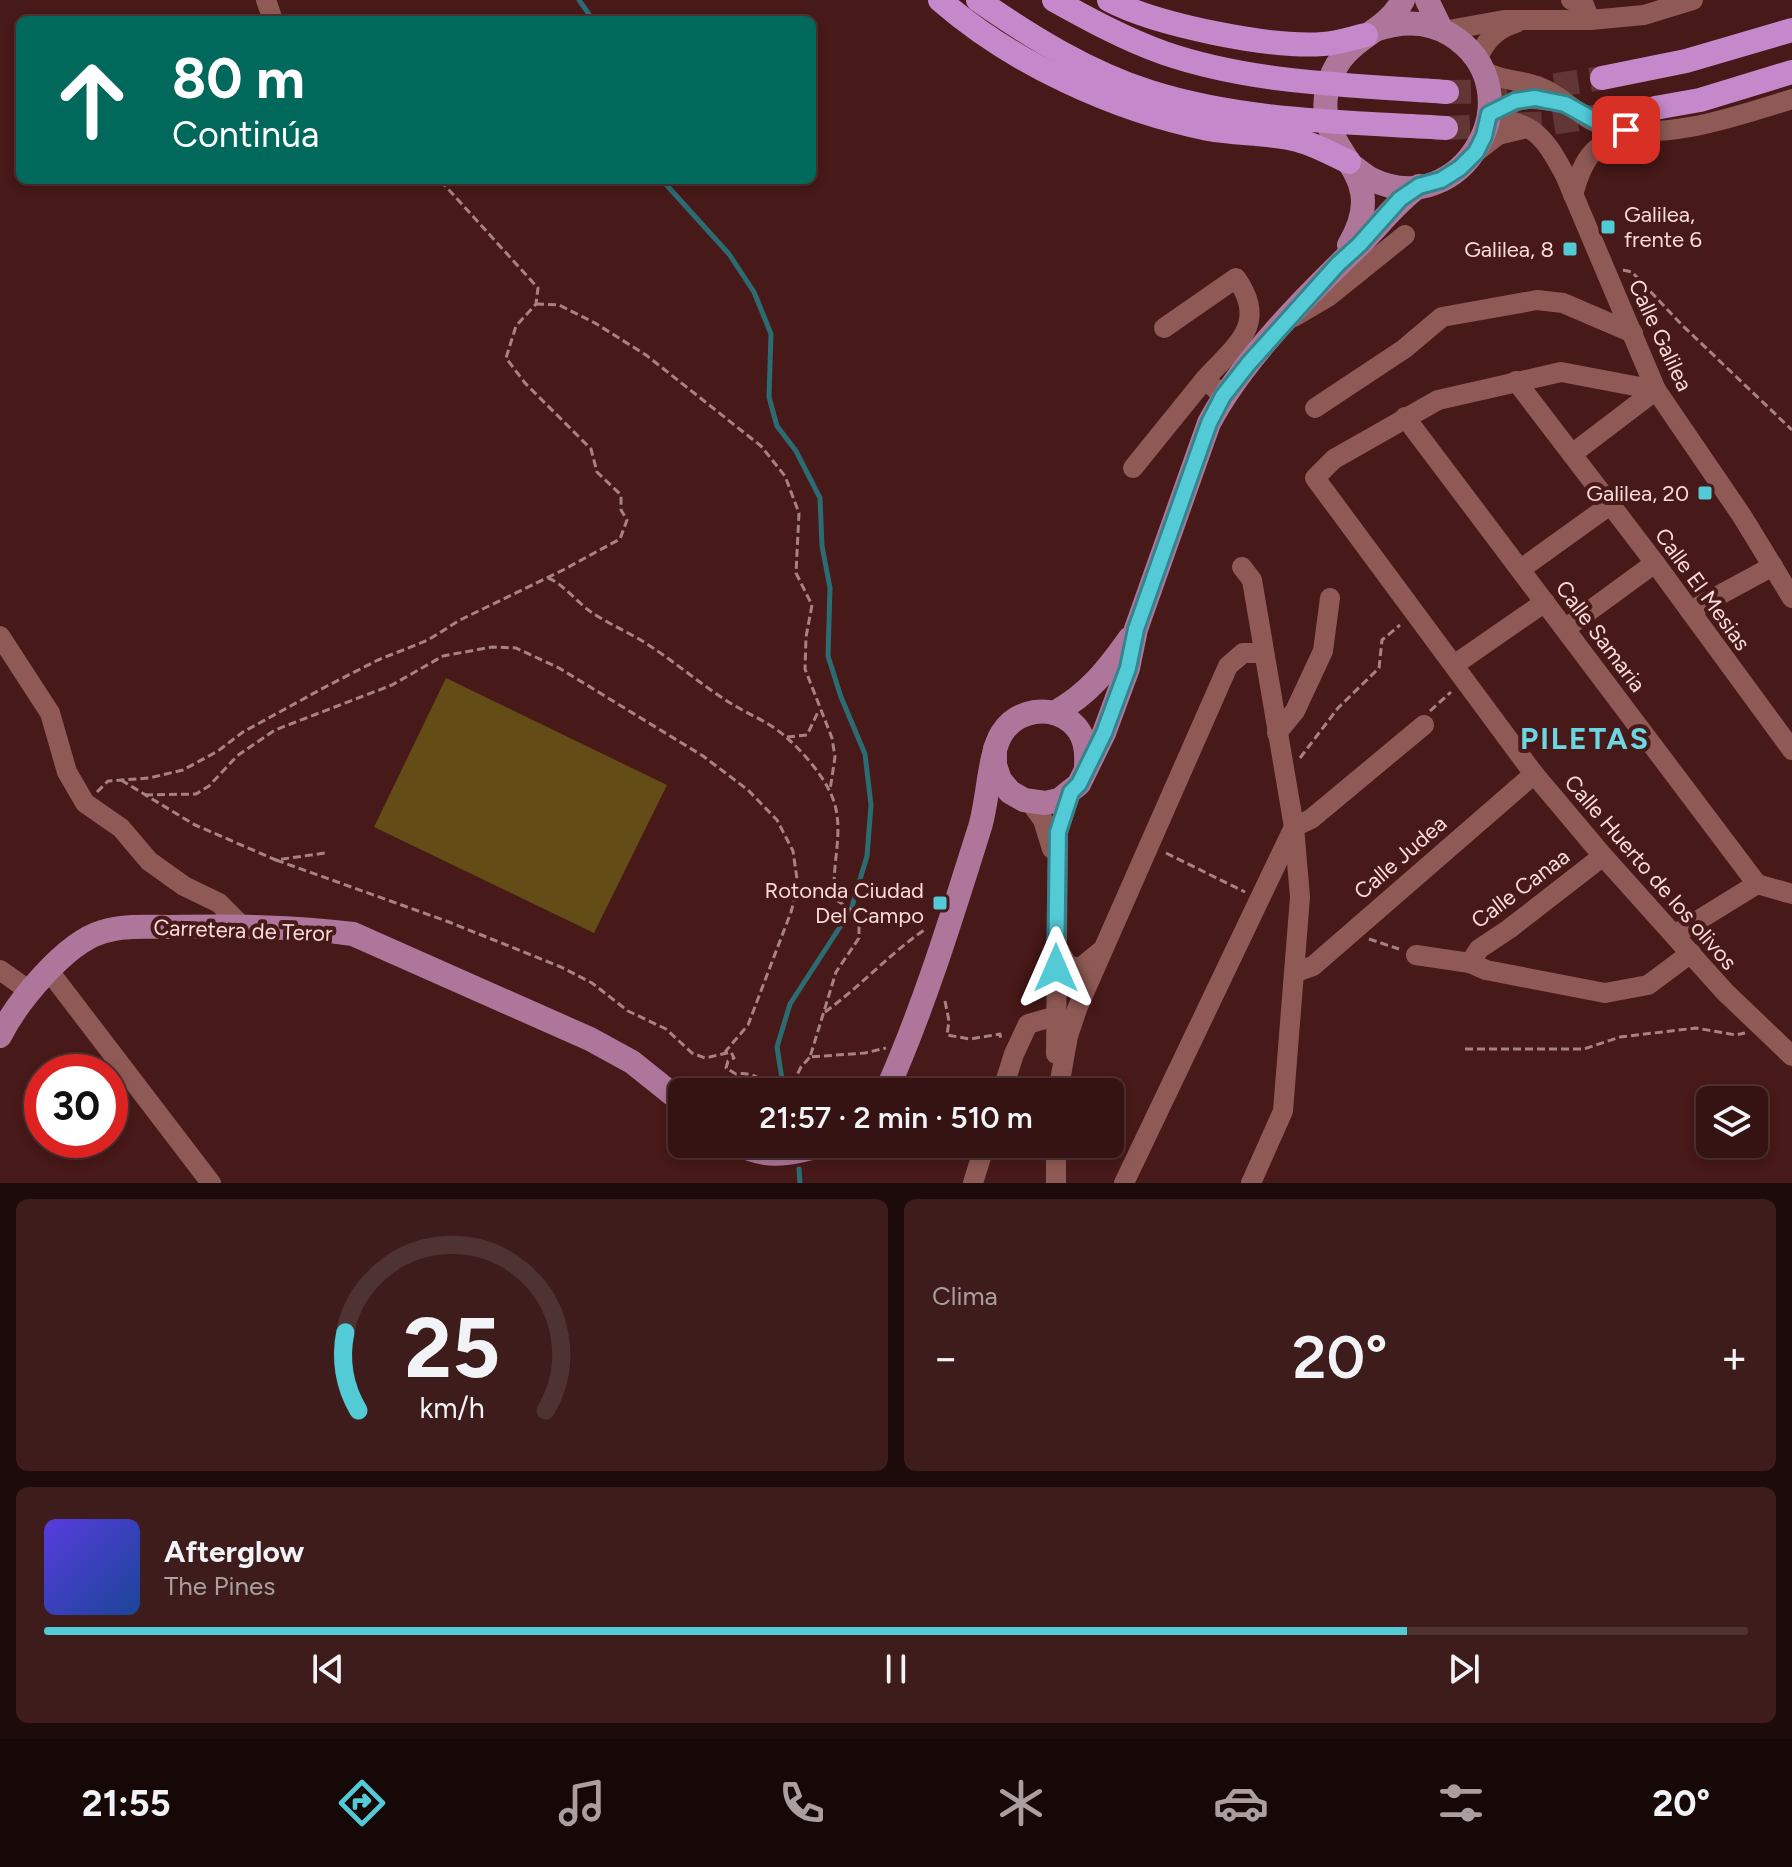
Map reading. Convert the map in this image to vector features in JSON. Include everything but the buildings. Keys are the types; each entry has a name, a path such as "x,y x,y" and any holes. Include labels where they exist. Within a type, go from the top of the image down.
{"highway":[{"path":"940,0 1021,58 1076,85 1144,111 1208,129 1290,138 1350,164"},
{"path":"978,0 1040,41 1080,62 1149,91 1268,117 1446,128"},
{"path":"1054,0 1103,28 1152,48 1224,69 1278,79 1447,92"},
{"path":"1109,0 1208,32 1256,39 1323,44 1371,33"},
{"path":"1602,78 1686,61 1792,30"},
{"path":"1655,108 1700,100 1792,72"}],"main road":[{"path":"1371,33 1398,9 1403,0"},
{"path":"1427,0 1442,30"},
{"path":"1338,264 1357,231 1365,208 1362,184 1332,137 1325,104 1329,81 1340,58 1353,43 1395,24 1419,23 1442,30 1462,42 1480,65 1488,86 1489,116 1476,152 1460,168 1441,180 1419,186 1394,186 1371,179 1350,164"},
{"path":"981,824 1015,803 1059,800 1079,784 1104,733 1123,681 1136,629 1209,423 1223,396 1338,264 1400,199 1419,186"},
{"path":"1054,713 1090,689 1136,629"},
{"path":"892,1078 906,1048 981,824 1000,735 1023,714 1038,711 1054,713 1066,718 1084,739 1086,766"},
{"path":"995,749 995,765 1000,780 1010,792 1027,801"},
{"name":"Carretera de Teror","path":"0,1036 49,971 75,948 100,932 126,928 242,926 311,929 353,934 590,1039 632,1062 668,1091"}],"street":[{"path":"1571,0 1584,5 1590,20"},
{"path":"1442,30 1532,19 1590,20 1644,15 1693,0"},
{"path":"1532,19 1496,33 1482,48 1480,65 1499,78 1546,89 1565,104 1603,125 1655,132 1792,99"},
{"path":"1489,116 1524,98 1565,104"},
{"path":"1489,116 1517,122 1527,128"},
{"path":"1476,152 1498,135 1527,128"},
{"name":"Calle Galilea","path":"1527,128 1544,138 1549,145 1656,390 1742,516 1792,598"},
{"path":"1573,195 1587,156 1600,144 1626,130"},
{"path":"1287,321 1328,297 1405,235"},
{"path":"1133,468 1244,336 1251,313 1248,295 1236,278 1164,328"},
{"path":"1315,408 1404,349 1442,317 1537,300 1563,303 1633,333"},
{"path":"1405,417 1438,400 1561,372 1656,390"},
{"path":"1205,379 1223,396"},
{"name":"Calle El Mesias","path":"1516,381 1792,750"},
{"path":"1572,454 1656,390"},
{"name":"Calle Huerto de los olivos","path":"1405,417 1334,459 1315,478 1534,774 1691,953 1760,1028 1792,1056"},
{"name":"Calle Samaria","path":"1405,417 1757,884"},
{"path":"1521,569 1610,505"},
{"path":"1566,628 1655,563"},
{"path":"1690,611 1773,566"},
{"path":"1242,567 1252,580 1294,827 1300,897 1283,1111 1251,1183"},
{"path":"1277,733 1295,711 1323,651 1330,598"},
{"path":"1461,673 1545,602"},
{"path":"0,636 50,713 67,772 85,803 121,828 149,861 184,886 219,903 242,926"},
{"path":"1060,1078 1068,1036 1101,951 1228,666 1243,653 1263,653"},
{"path":"1124,1183 1294,827 1311,819 1424,725"},
{"name":"Calle Judea","path":"1296,972 1313,966 1534,774"},
{"path":"1057,1078 1058,832 1071,792"},
{"path":"1027,801 1043,820 1057,864"},
{"name":"Calle Canaa","path":"1470,963 1479,949 1603,856"},
{"path":"1676,934 1757,884 1792,894"},
{"path":"1261,900 1279,886 1292,887 1300,897"},
{"path":"1056,944 1067,965 1080,968 1101,951"},
{"path":"1416,955 1470,963 1486,970 1605,993 1648,985 1691,953"},
{"path":"0,970 31,992"},
{"path":"49,971 211,1183"},
{"path":"1006,1078 1028,1024 1056,1016"},
{"path":"973,1183 981,1158"},
{"path":"1056,1158 1056,1183"}],"path":[{"path":"85,803 108,781 149,778 183,770 218,751 243,732 340,680 378,660 428,640 460,620 620,539 627,520 621,510 621,495 597,472 591,449 525,383 506,358 516,326 536,304 538,288 444,184"},
{"path":"1604,267 1632,272 1682,325 1792,430"},
{"path":"536,304 559,305 646,355 761,446 785,476 799,513 796,573 812,605 806,637 805,669 832,738 835,757 830,791"},
{"path":"121,780 195,825 276,860 449,922 561,967 592,983 628,1011 666,1029 692,1053 705,1058 731,1052 734,1058 728,1061 726,1068 736,1074 746,1072 764,1081 776,1092 791,1087 810,1057 836,972 859,938 859,922 851,910 835,899 832,877 839,846 838,819 830,791 787,737 727,701 639,639 589,610 555,580 548,578"},
{"path":"1286,777 1338,708 1379,668 1382,640 1415,612"},
{"path":"145,795 196,794 209,786 237,756 275,730 392,685 443,656 492,647 516,648 559,668 703,756 748,790 777,820 793,851 798,886 748,1025 725,1052"},
{"path":"1424,725 1432,707 1461,673"},
{"path":"787,737 807,735 820,708"},
{"path":"1148,844 1261,900"},
{"path":"276,860 325,853"},
{"path":"1350,933 1416,955"},
{"path":"1465,1049 1584,1049 1620,1037 1696,1028 1736,1035 1760,1028"},
{"path":"810,1057 906,1048"}],"shaded area":[{"path":"446,678 667,785 594,933 374,827"}],"waterway":[{"path":"579,0 590,16"},
{"path":"666,184 729,254 754,292 771,334 769,397 777,426 796,451 820,498 822,546 830,588 828,656 865,754 871,805 867,856 851,910 790,1004 777,1047 782,1078"},
{"path":"799,1169 800,1183"}],"tunnel":[{"path":"1447,92 1519,91 1602,78"},
{"path":"1446,128 1551,123 1655,108"}],"place":[{"name":"Galilea, frente 6","path":"1608,227"},
{"name":"Galilea, 8","path":"1570,249"},
{"name":"Galilea, 20","path":"1705,493"},
{"name":"Rotonda Ciudad Del Campo","path":"940,903"}],"district":[{"name":"PILETAS","path":"1585,739"}],"route":[{"path":"1056,968 1058,832 1071,792 1079,784 1104,733 1128,668 1136,629 1209,423 1223,396 1249,363 1400,199 1419,186 1441,180 1460,168 1476,152 1489,114 1515,101 1535,98 1565,104 1603,125 1626,130"}]}
